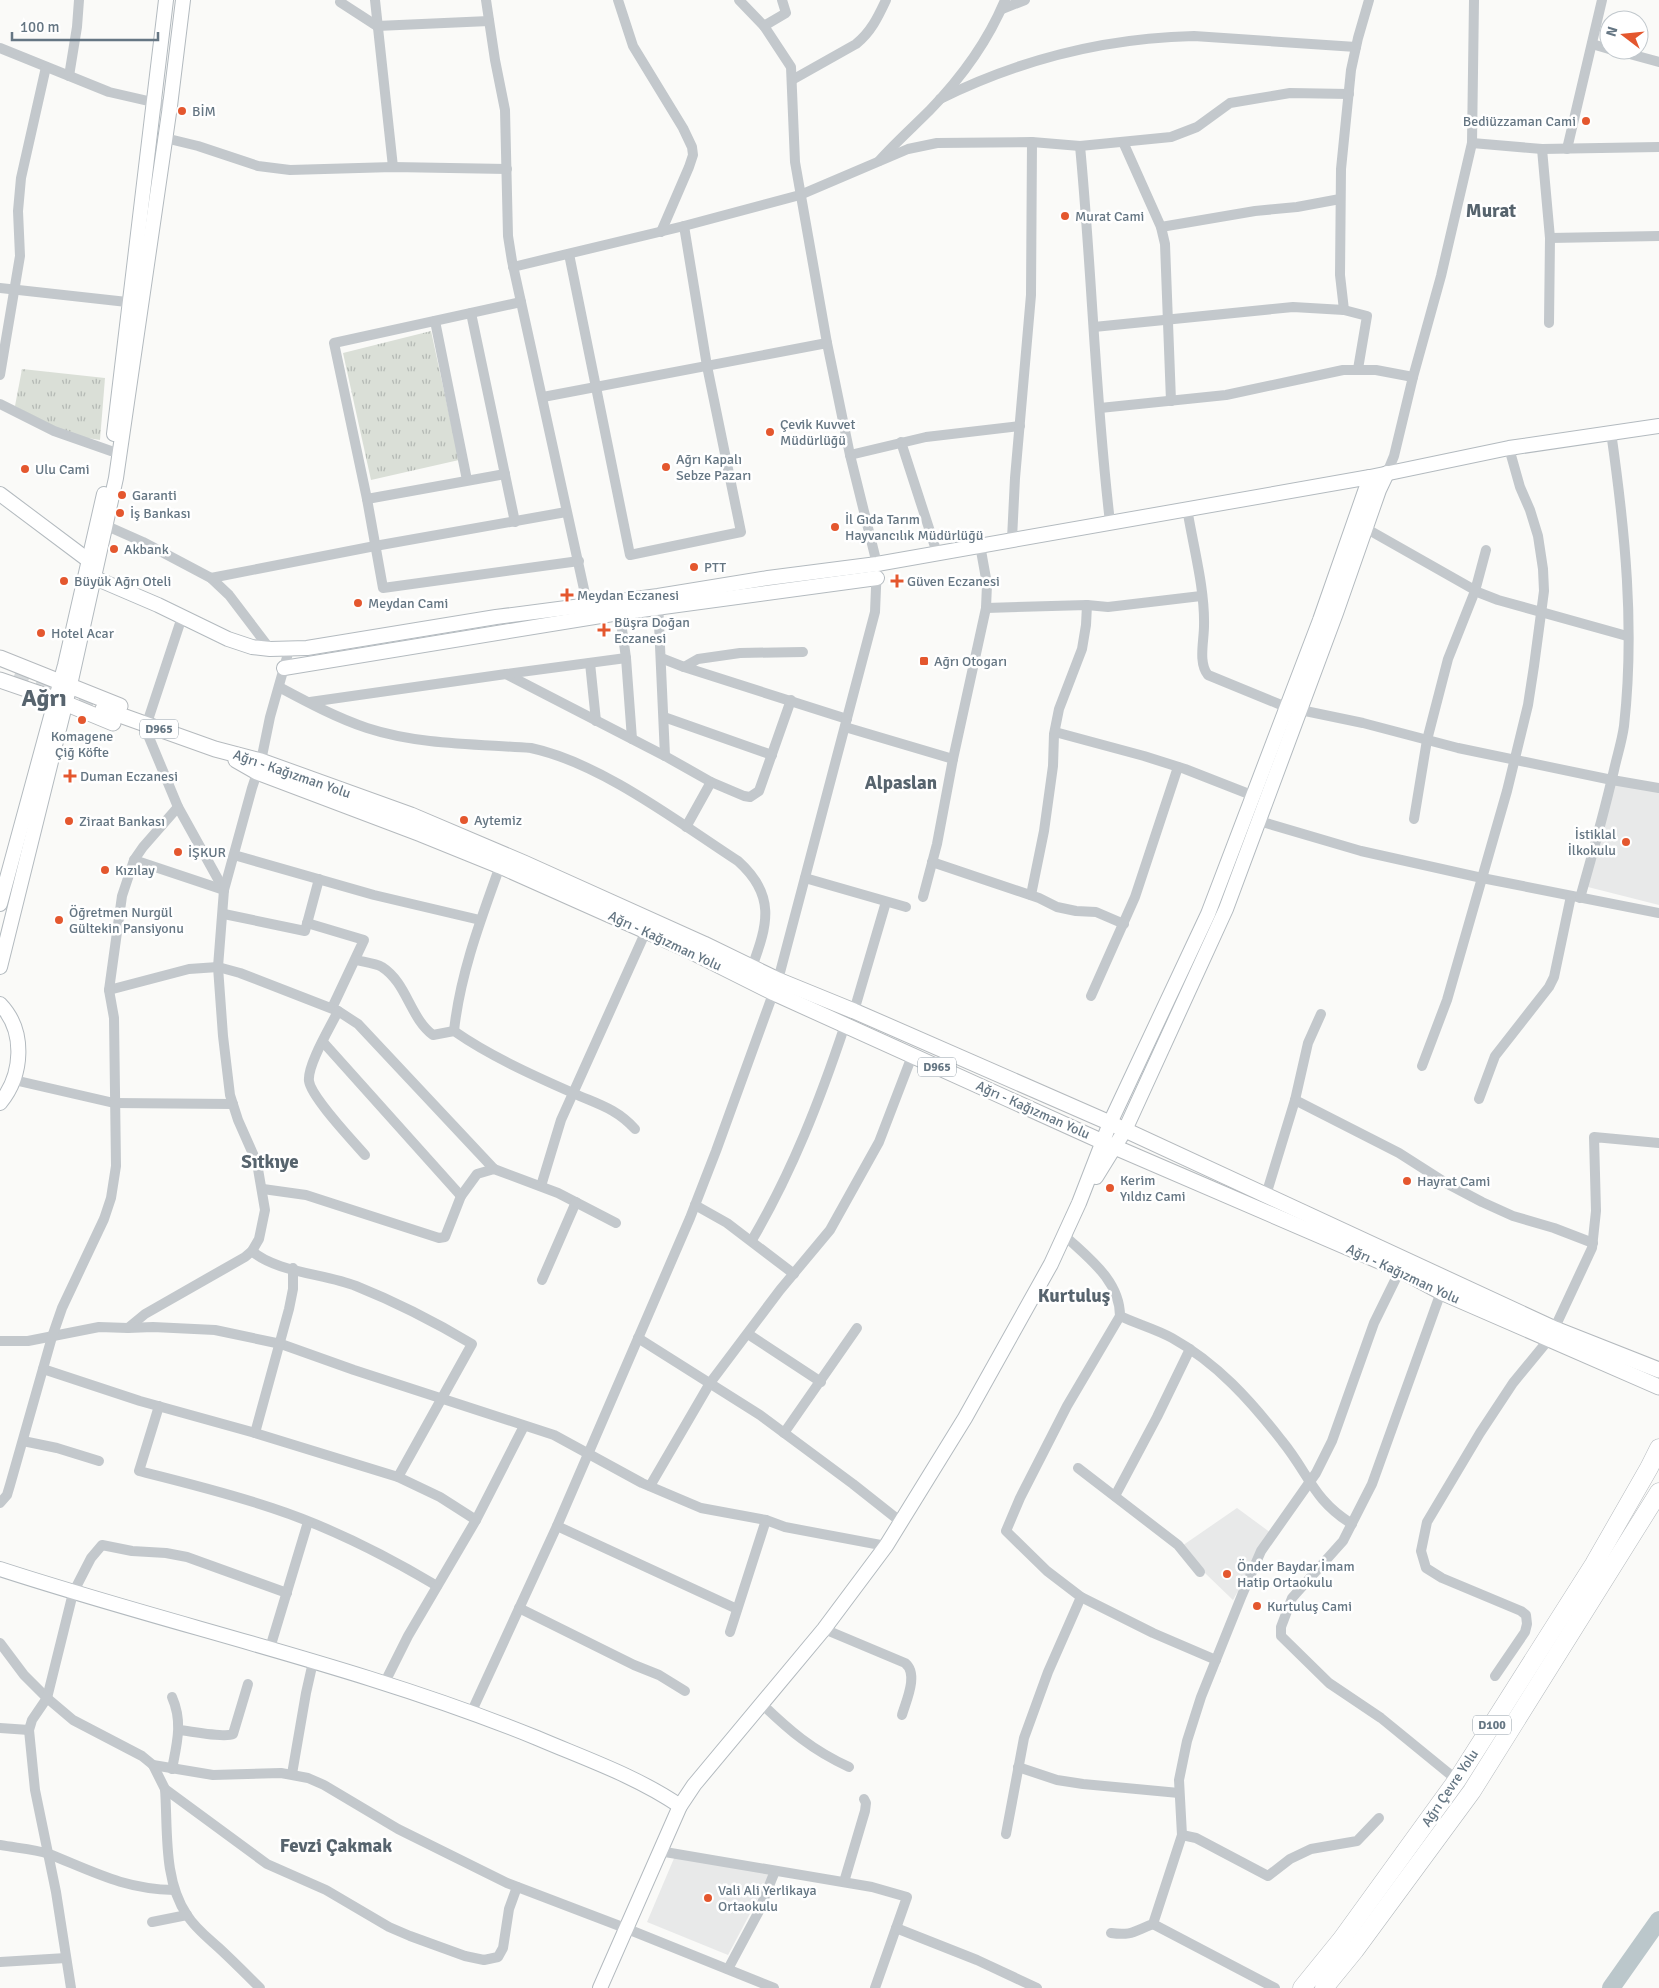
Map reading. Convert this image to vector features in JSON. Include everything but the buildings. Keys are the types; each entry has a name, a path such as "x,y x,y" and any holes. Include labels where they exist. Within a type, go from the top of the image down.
{"highway":[{"name":"Ağrı Çevre Yolu","path":"1302,1988 1342,1940 1457,1780 1594,1564 1659,1448"},
{"name":"Ağrı Çevre Yolu","path":"1324,1988 1355,1950 1472,1791 1659,1492"}],"main road":[{"path":"0,658 149,717 216,738 259,766"},
{"path":"5,676 116,724 213,758 259,766"},
{"name":"Ağrı - Kağızman Yolu","path":"103,709 215,748 259,766 500,866 776,986 854,1011 1110,1123 1266,1195 1659,1387"},
{"name":"Ağrı - Kağızman Yolu","path":"259,766 420,819 524,863 752,967 776,986 845,1026 1109,1144 1400,1270 1442,1292 1553,1334 1659,1370"}],"street":[{"path":"69,76 80,0"},
{"path":"0,904 95,578 116,478 136,303 153,103 166,0"},
{"path":"65,683 88,560 108,476 170,106 182,0"},
{"path":"375,0 393,167"},
{"path":"486,0 505,110 508,236 513,267 589,612"},
{"path":"618,0 633,46 683,128 692,147 693,155 689,167 661,232"},
{"path":"471,1713 557,1526 694,1205 776,986 875,612 878,564 850,455 826,343 800,195 795,162 791,67 764,26 739,0"},
{"path":"764,26 786,13 782,0"},
{"path":"792,80 865,37 886,0"},
{"path":"876,164 966,70 1004,4 1026,0"},
{"path":"1344,310 1340,275 1341,169 1356,47 1370,0"},
{"path":"600,1988 680,1806 694,1785 824,1629 886,1546 965,1418 1051,1264 1109,1144 1125,1130 1226,909 1259,821 1320,620 1360,525 1394,456 1413,376 1441,276 1472,143 1474,0"},
{"path":"1567,149 1602,0"},
{"path":"340,2 377,26 489,21"},
{"path":"940,99 1004,70 1103,44 1194,36 1356,47"},
{"path":"1592,44 1599,46"},
{"path":"0,48 109,92 170,106"},
{"path":"0,375 11,320 20,256 18,211 21,178 46,67"},
{"path":"513,267 661,232 800,195 908,149 937,143 1032,142 1080,146 1171,137 1197,127 1230,103 1290,93 1349,94"},
{"path":"165,138 274,169 306,170 393,167 506,169"},
{"path":"1012,539 1031,295 1032,142"},
{"path":"1123,142 1161,226 1165,244 1166,320 1171,400"},
{"path":"1472,143 1542,149 1659,147"},
{"path":"1080,146 1088,232 1102,458 1110,522"},
{"path":"1542,149 1550,238 1549,323"},
{"path":"1161,226 1340,199"},
{"path":"569,254 630,555 741,532 707,366 684,226"},
{"path":"1550,238 1659,236"},
{"path":"0,288 136,303"},
{"path":"521,302 334,343 367,499 383,588 579,561"},
{"path":"1094,327 1293,307 1344,310 1367,316 1358,369"},
{"path":"470,313 515,522"},
{"path":"435,321 467,480"},
{"path":"542,397 826,343"},
{"path":"1100,408 1226,395 1343,370 1376,370 1413,376"},
{"path":"0,404 54,432 112,451"},
{"path":"850,455 926,437 1020,426"},
{"path":"658,602 768,578 878,564 1370,477 1509,448 1659,426"},
{"path":"1479,1099 1496,1056 1549,987 1554,977 1575,897 1612,780 1624,728 1629,642 1627,636 1629,595 1622,502 1612,432"},
{"path":"901,442 937,553"},
{"path":"1422,1066 1447,1000 1514,760 1528,705 1541,613 1544,584 1538,536 1520,487 1509,448"},
{"path":"367,499 505,474"},
{"path":"1360,525 1370,477"},
{"path":"0,494 88,560"},
{"path":"1187,508 1204,619 1204,670 1208,675 1293,708 1514,760 1659,788"},
{"path":"211,578 566,512"},
{"path":"1360,525 1476,591 1541,613 1627,636"},
{"path":"107,526 143,542 211,578 229,595 270,650"},
{"path":"923,897 986,608 987,584 980,545"},
{"path":"1414,819 1427,740 1452,646 1476,591 1486,550"},
{"path":"95,578 228,639 252,647 270,650 307,648 496,617 589,612"},
{"path":"284,668 619,607 877,578"},
{"path":"986,608 1087,605 1108,607 1201,596"},
{"path":"658,602 665,756"},
{"path":"1031,895 1044,831 1059,709 1082,649 1087,605"},
{"path":"619,607 626,658 632,739"},
{"path":"149,717 182,617"},
{"path":"128,1328 145,1314 225,1270 252,1251 259,1239 264,1223 266,1210 257,1163 230,1095 218,967 224,914 224,890 289,650"},
{"path":"684,667 698,659 740,653 803,652"},
{"path":"309,702 626,658"},
{"path":"661,658 791,700 846,723 953,759"},
{"path":"590,663 596,721"},
{"path":"506,674 665,756 711,782 744,796 755,795 761,786 791,700"},
{"path":"279,687 366,728 416,739 531,748 546,751 613,781 738,861 750,872 758,884 764,900 766,922 752,967"},
{"path":"0,967 60,701"},
{"path":"1109,1144 1110,1123 1208,914 1254,796 1293,708"},
{"path":"664,718 772,755"},
{"path":"1055,732 1144,756 1254,796"},
{"path":"148,735 178,807 224,890"},
{"path":"1091,996 1135,897 1178,767"},
{"path":"686,827 711,782"},
{"path":"0,1503 7,1495 52,1336 62,1308 104,1220 111,1198 116,1166 114,1018 109,990 122,896 134,860 178,807"},
{"path":"1259,821 1361,851 1482,878 1659,913"},
{"path":"234,855 374,895 480,920"},
{"path":"134,860 224,890"},
{"path":"932,862 1031,895 1057,907 1076,911 1096,912 1124,924"},
{"path":"454,1031 456,1010 480,920 500,866"},
{"path":"805,878 906,907"},
{"path":"224,914 305,931 320,879"},
{"path":"854,1011 886,902"},
{"path":"307,923 364,940 310,1071 309,1081 312,1089 365,1155"},
{"path":"541,1186 561,1120 646,931"},
{"path":"356,960 381,967 396,980 424,1028 433,1034 454,1031 480,1048 574,1094 612,1109 626,1119 635,1129"},
{"path":"109,990 189,969 218,967 240,972 335,1009 358,1024 494,1169 541,1186 616,1223"},
{"path":"0,1004 10,1014 17,1031 17,1063 14,1080 0,1103"},
{"path":"1266,1195 1294,1100 1308,1043 1321,1014"},
{"path":"752,1240 772,1206 793,1162 823,1089 845,1026"},
{"path":"323,1042 462,1196"},
{"path":"650,1486 710,1383 830,1230 879,1142 912,1056"},
{"path":"14,1080 114,1102 233,1104"},
{"path":"1294,1100 1399,1153 1446,1184 1482,1202 1513,1216 1554,1228 1593,1243"},
{"path":"1494,1676 1525,1632 1527,1624 1526,1615 1521,1611 1442,1578 1426,1568 1422,1558 1421,1544 1427,1522 1480,1433 1513,1383 1553,1334 1584,1268 1593,1243 1596,1210 1594,1136 1659,1143"},
{"path":"262,1189 306,1196 439,1238 445,1236 449,1231 462,1196 477,1174 494,1169"},
{"path":"542,1280 576,1202"},
{"path":"694,1205 727,1223 752,1240 794,1274"},
{"path":"1064,1235 1112,1283 1120,1307 1120,1316 1067,1406 1020,1498 1006,1531 1047,1571 1081,1597 1153,1633 1216,1660"},
{"path":"252,1251 261,1259 330,1277 356,1286 401,1306 472,1344 398,1477"},
{"path":"255,1433 281,1344 293,1289 292,1268"},
{"path":"1111,1933 1124,1935 1137,1932 1152,1924 1182,1835 1180,1780 1187,1741 1201,1697 1262,1551 1309,1483 1332,1441 1374,1323 1400,1270"},
{"path":"1442,1292 1372,1484 1342,1541 1292,1598 1281,1627 1281,1636 1329,1683 1381,1718 1457,1780"},
{"path":"1120,1316 1170,1337 1210,1363 1258,1412 1284,1443 1309,1483 1335,1513 1352,1524"},
{"path":"0,1341 28,1341 99,1327 128,1328 153,1326 214,1330 281,1344 554,1436 650,1486 701,1508 766,1520 785,1528 886,1546"},
{"path":"784,1433 857,1328"},
{"path":"748,1334 821,1382"},
{"path":"638,1338 760,1415 901,1522"},
{"path":"1115,1496 1157,1417 1190,1349"},
{"path":"43,1369 159,1406 398,1477 440,1497 476,1520"},
{"path":"159,1406 139,1471 273,1508 351,1540 400,1564 438,1586"},
{"path":"384,1684 408,1636 476,1520 524,1426"},
{"path":"23,1441 99,1460"},
{"path":"1078,1468 1178,1545 1200,1572"},
{"path":"730,1632 766,1520"},
{"path":"270,1648 308,1522"},
{"path":"557,1526 737,1609"},
{"path":"71,1988 56,1892 35,1790 29,1730 32,1720 47,1698 73,1593 90,1558 102,1545 132,1551 166,1553 187,1558 287,1593"},
{"path":"0,1569 73,1593 270,1648 471,1713 631,1777 654,1788 680,1806"},
{"path":"1006,1834 1024,1738 1081,1597"},
{"path":"519,1608 658,1675 685,1691"},
{"path":"824,1629 910,1666 910,1686 902,1715"},
{"path":"0,1643 24,1675 73,1720 142,1756 153,1765 166,1789 267,1864 326,1890 390,1927 465,1956 484,1960 498,1957 503,1948 509,1909 517,1887"},
{"path":"292,1774 313,1662"},
{"path":"179,1730 208,1732 224,1736 233,1734 248,1684"},
{"path":"172,1697 178,1709 179,1730 172,1768"},
{"path":"761,1703 810,1747 849,1767"},
{"path":"0,1728 29,1730"},
{"path":"153,1765 213,1775 292,1774 324,1785 398,1830 517,1887 774,1988"},
{"path":"1018,1767 1057,1780 1179,1793"},
{"path":"166,1789 169,1854 174,1890 187,1916 260,1988"},
{"path":"844,1882 865,1811 866,1803 864,1799"},
{"path":"1182,1835 1196,1838 1268,1876 1290,1859 1311,1849 1357,1841 1379,1818"},
{"path":"0,1845 47,1854 112,1880 134,1886 174,1890"},
{"path":"659,1851 872,1887 907,1898 875,1988"},
{"path":"728,1970 758,1913 775,1871"},
{"path":"152,1922 187,1916"},
{"path":"1152,1924 1275,1988"},
{"path":"896,1928 977,1960 1037,1988"},
{"path":"0,1962 66,1958"}],"shaded area":[{"name":"İstiklal İlkokulu","path":"1615,782 1659,790 1659,905 1584,886"},
{"name":"Önder Baydar İmam Hatip Ortaokulu","path":"1237,1508 1271,1533 1233,1600 1179,1548"},
{"name":"Vali Ali Yerlikaya Ortaokulu","path":"675,1856 771,1874 728,1955 647,1922"}],"green space":[{"path":"431,331 459,460 371,480 343,353"},
{"path":"22,369 105,378 100,440 63,434 15,406"}],"waterway":[{"path":"1611,1988 1659,1920"}],"tunnel":[{"path":"14,676 103,709"}],"place":[{"name":"BİM","path":"182,111"},
{"name":"Bediüzzaman Cami","path":"1586,121"},
{"name":"Murat Cami","path":"1065,216"},
{"name":"Çevik Kuvvet Müdürlüğü","path":"770,432"},
{"name":"Ağrı Kapalı Sebze Pazarı","path":"666,467"},
{"name":"Ulu Cami","path":"25,469"},
{"name":"Garanti","path":"122,495"},
{"name":"İş Bankası","path":"120,513"},
{"name":"İl Gıda Tarım Hayvancılık Müdürlüğü","path":"835,527"},
{"name":"Akbank","path":"114,549"},
{"name":"PTT","path":"694,567"},
{"name":"Büyük Ağrı Oteli","path":"64,581"},
{"name":"Güven Eczanesi","path":"897,581"},
{"name":"Meydan Eczanesi","path":"567,595"},
{"name":"Meydan Cami","path":"358,603"},
{"name":"Büşra Doğan Eczanesi","path":"604,630"},
{"name":"Hotel Acar","path":"41,633"},
{"name":"Ağrı Otogarı","path":"924,661"},
{"name":"Komagene Çiğ Köfte","path":"82,720"},
{"name":"Duman Eczanesi","path":"70,776"},
{"name":"Aytemiz","path":"464,820"},
{"name":"Ziraat Bankası","path":"69,821"},
{"name":"İstiklal İlkokulu","path":"1626,842"},
{"name":"İŞKUR","path":"178,852"},
{"name":"Kızılay","path":"105,870"},
{"name":"Öğretmen Nurgül Gültekin Pansiyonu","path":"59,920"},
{"name":"Hayrat Cami","path":"1407,1181"},
{"name":"Kerim Yıldız Cami","path":"1110,1188"},
{"name":"Önder Baydar İmam Hatip Ortaokulu","path":"1227,1574"},
{"name":"Kurtuluş Cami","path":"1257,1606"},
{"name":"Vali Ali Yerlikaya Ortaokulu","path":"708,1898"}],"district":[{"name":"Murat","path":"1491,211"},
{"name":"Ağrı","path":"44,698"},
{"name":"Alpaslan","path":"901,783"},
{"name":"Sıtkıye","path":"270,1162"},
{"name":"Kurtuluş","path":"1074,1296"},
{"name":"Fevzi Çakmak","path":"336,1846"}]}
